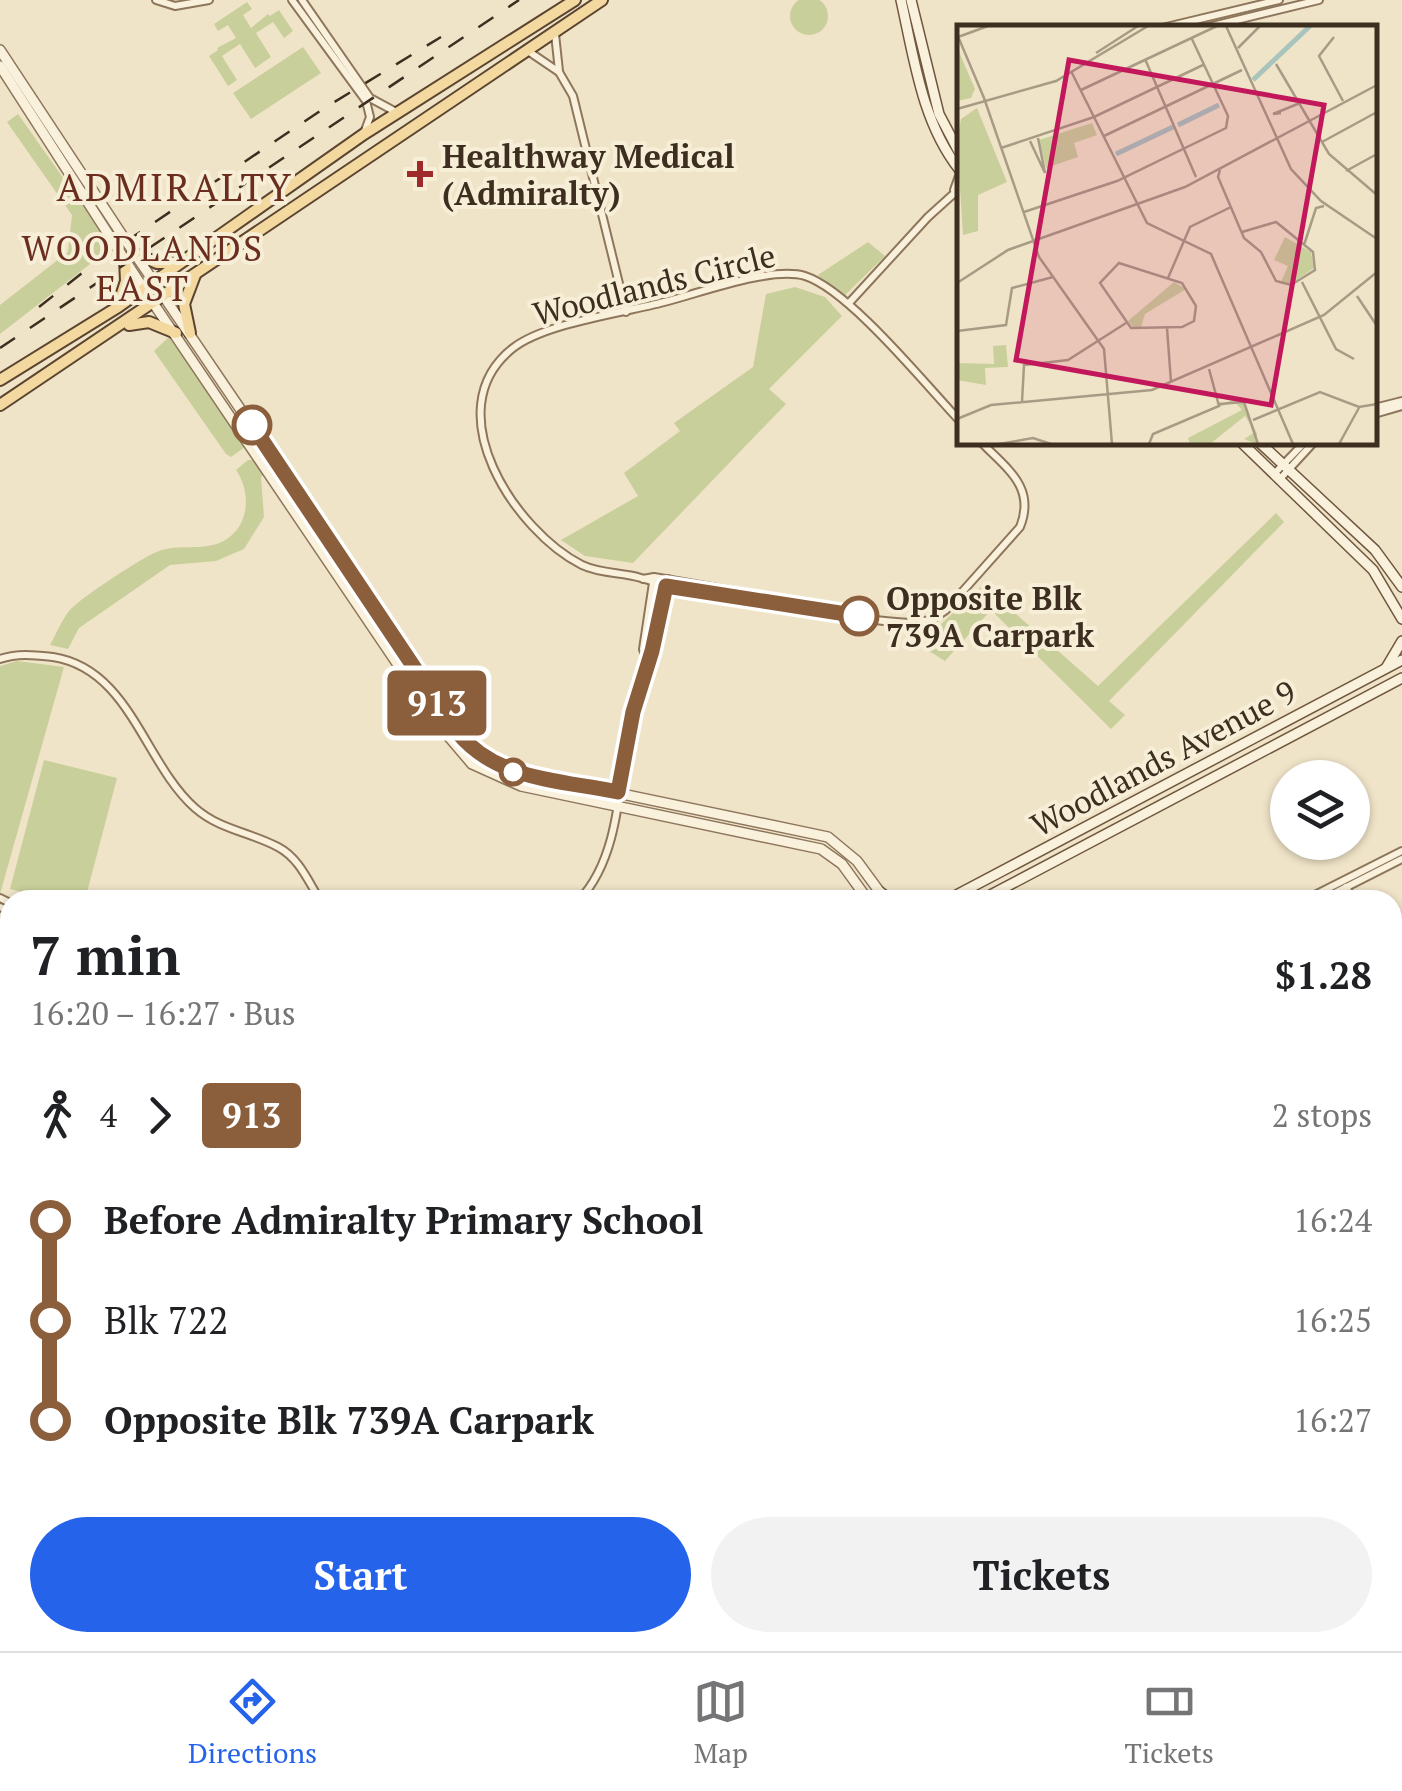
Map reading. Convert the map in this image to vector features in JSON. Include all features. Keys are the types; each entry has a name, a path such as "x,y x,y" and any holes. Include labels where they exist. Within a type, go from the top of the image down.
{"main road":[{"path":"0,380 118,307 364,134 575,0"},
{"path":"0,405 600,1"},
{"path":"118,307 130,256 157,263 180,263"},
{"path":"190,333 184,304 195,274"},
{"path":"120,327 149,322 176,334"}],"street":[{"path":"156,0 174,6 209,0"},
{"path":"292,0 366,101 370,117 364,134"},
{"path":"302,0 370,98 398,112"},
{"path":"900,0 930,118 957,168"},
{"path":"912,0 939,114 957,147"},
{"path":"1175,25 1280,0"},
{"path":"1216,25 1319,0"},
{"path":"556,32 554,48 559,72 577,110 626,312"},
{"path":"0,50 148,285 154,303 458,750 472,764 505,780 821,849 842,864 861,890"},
{"path":"528,51 559,72"},
{"path":"0,66 130,256"},
{"path":"849,303 956,190"},
{"name":"Woodlands Circle","path":"653,580 585,566 541,536 490,462 479,431 481,396 498,362 516,346 548,331 756,279 792,274 812,278 849,303 957,417"},
{"path":"148,285 164,295 444,714 470,747 512,771 828,837 856,861 879,890"},
{"path":"1377,410 1402,404"},
{"path":"647,660 643,649 653,580 897,622 931,620 946,610 1012,538 1026,514 1024,491 984,445"},
{"path":"1244,445 1373,570 1402,619"},
{"path":"1261,445 1375,550 1402,588"},
{"path":"1285,468 1303,445"},
{"path":"1276,477 1311,445"},
{"path":"586,890 604,863 667,583"},
{"path":"1384,670 1402,640"},
{"path":"0,659 30,654 70,660 86,668 109,688 182,796 215,824 279,847 299,864 313,890"},
{"name":"Woodlands Avenue 9","path":"966,890 1402,660"},
{"name":"Woodlands Avenue 9","path":"1000,890 1402,681"},
{"path":"1325,890 1402,851"},
{"path":"1340,890 1402,859"}],"green space":[{"path":"801,-1 817,-1 827,9 827,23 816,34 802,34 791,23 791,9"},
{"path":"247,2 252,9 243,15 251,28 279,10 293,31 284,38 273,22 256,33 271,57 255,68 240,44 222,56 237,80 228,86 209,56 236,38 228,25 218,31 214,24"},
{"path":"303,47 321,73 251,119 233,93"},
{"path":"18,114 112,247 0,334 0,305 68,252 72,215 7,122"},
{"path":"868,242 885,256 842,298 818,275"},
{"path":"795,287 825,297 842,316 769,389 786,404 633,563 585,556 561,540 638,496 624,473 680,431 674,423 753,367 766,294"},
{"path":"169,337 245,442 245,447 231,457 154,351"},
{"path":"248,460 257,460 266,473 261,477 264,517 244,549 216,561 170,565 79,628 68,649 50,645 75,605 134,564 160,551 213,545 234,533 246,503 236,470"},
{"path":"1276,513 1284,522 1109,701 1125,715 1111,729 991,610 945,661 929,651 927,628 940,625 983,585 1098,686"},
{"path":"17,661 64,667 1,890 0,890 0,666"},
{"path":"44,760 117,778 88,890 10,889"}],"railway":[{"path":"0,348 519,0"},
{"path":"39,307 100,259 323,109 441,37"}],"bus line":[{"name":"913","path":"252,425 458,733 482,756 512,771 618,792 633,712 666,586 859,616"}],"place":[{"name":"Healthway Medical (Admiralty)","path":"420,174"},
{"name":"Opposite Blk 739A Carpark","path":"859,616"}],"district":[{"name":"ADMIRALTY","path":"175,187"},
{"name":"WOODLANDS EAST","path":"143,268"}]}
